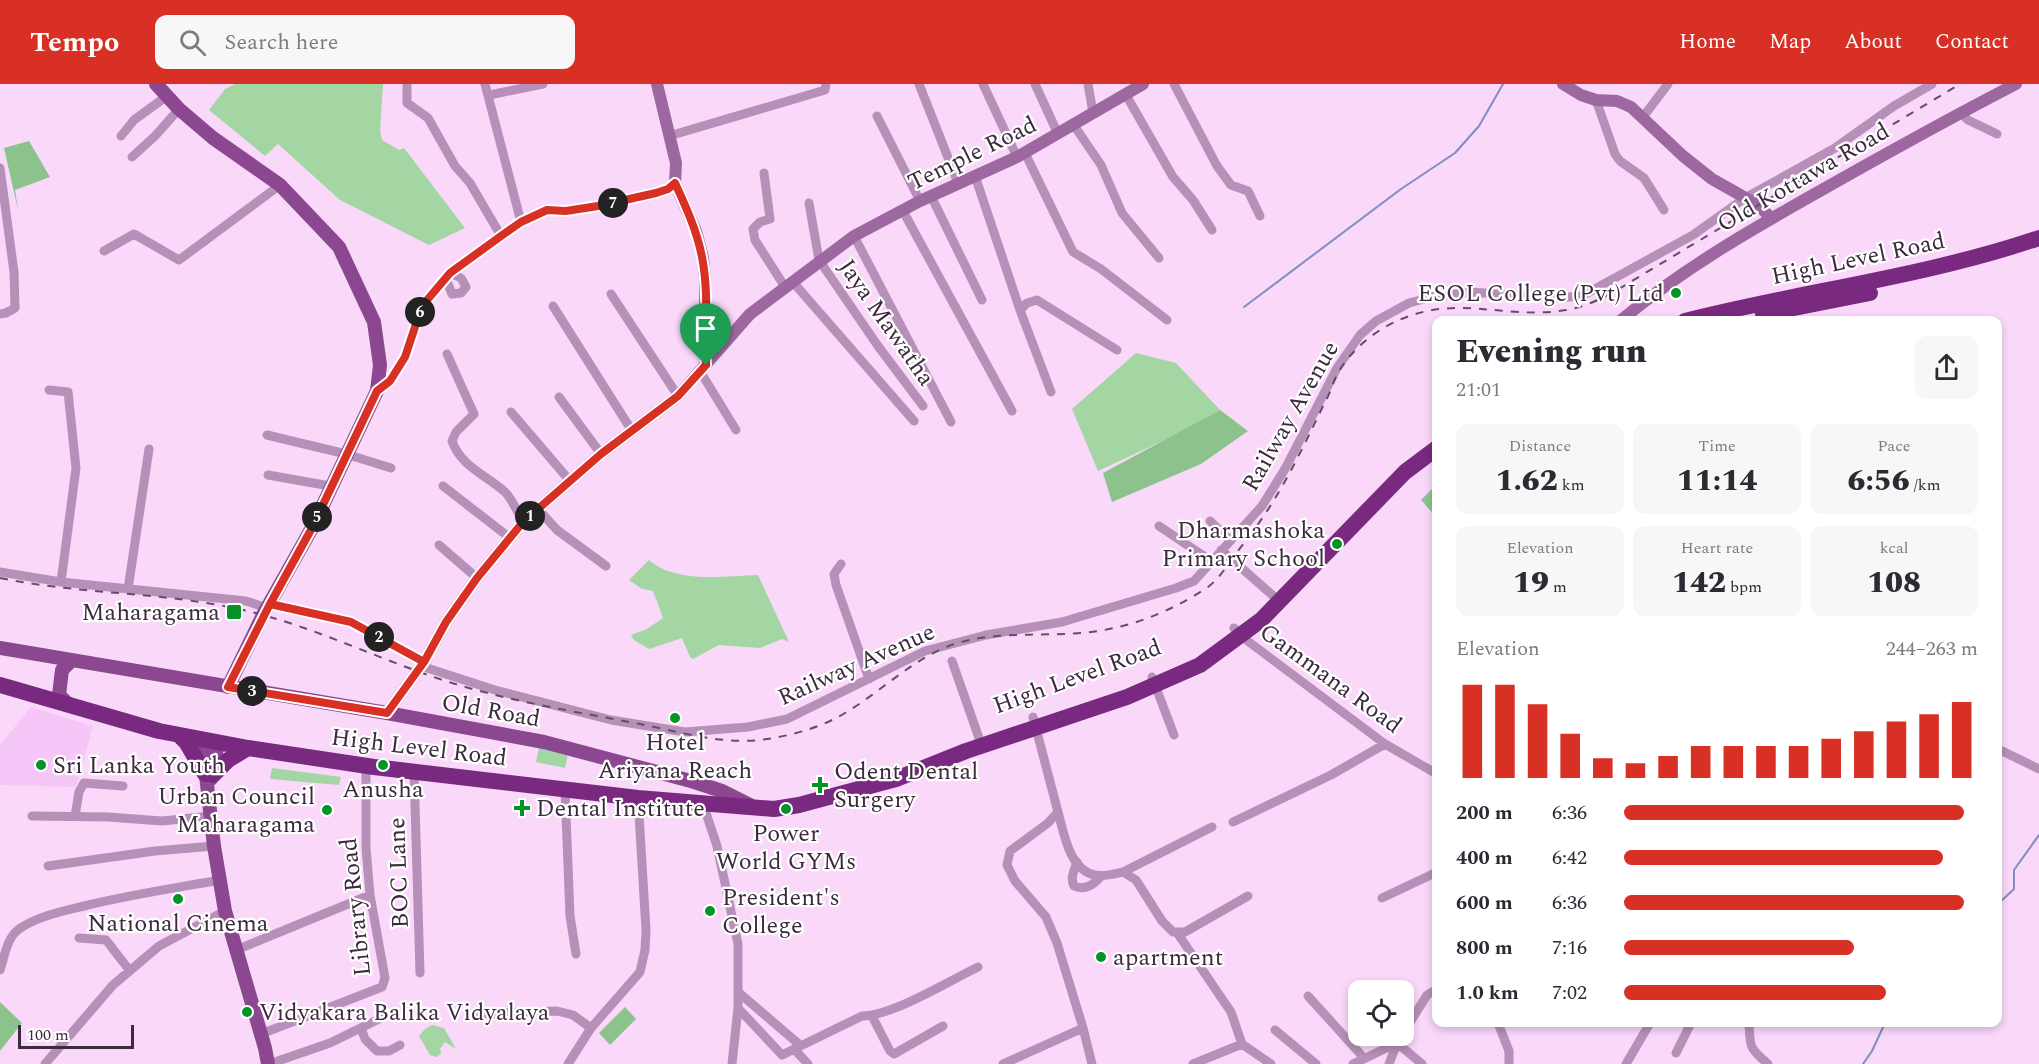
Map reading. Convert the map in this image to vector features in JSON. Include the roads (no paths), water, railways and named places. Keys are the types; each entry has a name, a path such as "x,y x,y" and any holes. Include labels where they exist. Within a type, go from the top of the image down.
{"highway":[{"name":"High Level Road","path":"1737,316 1918,272 2039,238"},
{"name":"High Level Road","path":"1741,316 1921,282 2009,260 2039,248"},
{"name":"High Level Road","path":"1275,598 1399,466 1432,439"},
{"name":"High Level Road","path":"0,686 71,707 210,742 366,765 565,790 774,809 837,796 896,779 1034,722 1153,681 1238,632 1405,472 1432,452"},
{"name":"High Level Road","path":"837,796 893,771 979,738 1034,722"},
{"path":"179,735 209,778 228,760 248,748"}],"main road":[{"path":"156,84 179,109 213,138 280,185 339,247 374,322 380,365 377,391 312,528 228,687"},
{"name":"Old Road","path":"0,648 387,713 544,742 691,781 722,791 757,808"},
{"path":"71,707 58,695 62,670 72,660"},
{"path":"210,742 211,816 225,911 268,1064"},
{"path":"691,781 695,788 695,803"}],"street":[{"path":"407,84 407,103 428,118 455,166 470,183 501,236"},
{"path":"485,84 521,222"},
{"path":"489,94 543,84"},
{"path":"657,84 676,163 675,183 696,231 703,258 705,279 703,368 735,430"},
{"path":"669,136 825,90 826,84"},
{"path":"919,84 958,183"},
{"path":"983,84 1073,252 1101,269 1167,320"},
{"path":"1035,84 1058,134"},
{"path":"1088,84 1094,113"},
{"path":"1174,84 1217,166 1231,186 1248,191 1260,216"},
{"path":"1563,84 1581,95 1596,100 1617,101 1631,107 1683,156 1712,179 1758,205 1770,218"},
{"path":"1642,117 1668,84"},
{"name":"Railway Avenue","path":"0,572 61,582 246,601 351,622 422,664 495,690 612,720 685,732 748,727 787,719 924,651 986,635 1062,622 1194,581 1262,506 1285,469 1336,368 1360,335 1376,321 1409,303 1432,297 1470,292 1554,298 1582,296 1693,235 1745,198 1828,152 1894,106 1932,84"},
{"name":"Old Kottawa Road","path":"1626,316 1713,253 1770,218 1960,112 2016,84"},
{"path":"1135,88 1173,177 1193,200 1212,230"},
{"name":"Temple Road","path":"387,713 422,664 446,622 477,578 523,522 601,454 678,396 750,314 819,260 854,236 926,198 1021,155 1135,88"},
{"path":"121,136 134,120 167,96"},
{"path":"1596,100 1597,109 1616,154 1620,160 1644,177 1664,210"},
{"path":"132,157 179,109"},
{"path":"1960,112 1968,120 1997,134"},
{"path":"877,116 926,198 982,300"},
{"path":"1073,124 1101,165 1122,213 1159,258"},
{"path":"0,168 14,272 15,308 0,314"},
{"path":"764,173 770,219 760,222 753,229 755,240 788,284 914,422"},
{"path":"975,176 1020,310 1051,392"},
{"path":"377,391 390,381 405,357 422,306 448,276 521,222 547,210 566,211 598,206 656,193 668,189 675,183"},
{"path":"104,251 134,234 179,260 280,185"},
{"path":"809,203 819,260"},
{"path":"903,211 1012,411"},
{"path":"854,236 951,422"},
{"name":"Jaya Mawatha","path":"819,260 878,346 923,406"},
{"path":"611,294 678,396"},
{"path":"1020,310 1027,303 1038,300 1117,350"},
{"path":"554,306 632,431"},
{"path":"447,354 474,414 456,432 452,441 468,465 507,495 523,522"},
{"path":"49,390 68,392 76,468 61,582"},
{"path":"559,397 601,454"},
{"path":"511,412 570,481"},
{"path":"267,435 346,454 391,468"},
{"path":"129,589 149,449"},
{"path":"267,475 330,486"},
{"path":"443,486 510,538"},
{"path":"538,509 557,530 606,566"},
{"path":"1210,521 1230,540"},
{"path":"1159,526 1211,561"},
{"path":"439,544 477,578"},
{"path":"1221,550 1275,598"},
{"path":"841,564 834,574 836,585 869,679"},
{"name":"Gammana Road","path":"1238,632 1385,744 1432,767"},
{"path":"952,661 979,738"},
{"path":"1153,681 1174,735"},
{"path":"1034,722 1070,854 1084,871 1101,876 1123,872 1212,827"},
{"path":"1233,822 1339,771 1385,744"},
{"path":"2002,751 2039,769"},
{"name":"Library Road","path":"261,1034 382,987 385,978 370,895 366,848 366,765"},
{"name":"BOC Lane","path":"414,771 420,973"},
{"path":"75,816 79,792 84,783 123,786"},
{"path":"565,790 570,916 576,954"},
{"path":"568,1064 591,1028 640,972 645,950 639,798"},
{"path":"695,803 717,846 738,944 738,1008 732,1064"},
{"path":"1058,812 1048,823 1010,850 1007,865 1015,881 1046,917 1057,943 1092,1064"},
{"path":"32,816 162,821 211,816"},
{"path":"48,866 155,851 214,846"},
{"path":"1077,862 1072,875 1074,886 1078,888 1092,885 1101,876"},
{"path":"1123,872 1136,880 1162,921 1178,934 1231,1012 1242,1044 1271,1064"},
{"path":"1382,898 1432,874"},
{"path":"0,970 8,943 18,930 56,913 124,896 220,880"},
{"path":"236,950 370,895"},
{"path":"1178,934 1248,896"},
{"path":"45,1064 112,985 159,946 225,911"},
{"path":"79,938 106,940 130,971"},
{"path":"738,1008 781,1060 797,1047 862,1016 872,1016 907,1002 978,967"},
{"path":"738,992 797,1047 807,1064"},
{"path":"1414,1016 1427,995 1432,992"},
{"path":"1308,996 1364,1058"},
{"path":"480,1014 557,1011 573,1015 591,1028"},
{"path":"872,1016 890,1051 894,1054 943,1026"},
{"path":"268,1064 330,1043 381,1018"},
{"path":"1500,1027 1509,1051 1509,1064"},
{"path":"1626,1064 1648,1027"},
{"path":"1676,1053 1689,1027"},
{"path":"1749,1027 1749,1045 1753,1052 1768,1064"},
{"path":"362,1028 366,1039 377,1051 389,1051 400,1045"},
{"path":"1003,1064 1083,1028"},
{"path":"1275,1030 1316,1064"},
{"path":"1193,1064 1242,1044"},
{"path":"1353,1064 1385,1046"},
{"path":"1389,1064 1397,1046"},
{"path":"1408,1046 1422,1064"}],"waterway":[{"path":"1244,307 1401,189 1455,153 1479,126 1503,84"},
{"path":"2002,900 2014,889 2014,870 2039,835"},
{"path":"1863,1064 1883,1027"}],"railway":[{"path":"0,578 33,584 165,597 231,607 287,622 428,675 475,690 687,734 751,741 797,733 836,718 915,664 961,642 995,636 1098,631 1142,620 1183,602 1208,587 1224,571 1256,527 1294,464 1340,369 1358,348 1379,330 1411,315 1434,310 1456,308 1542,312 1573,309 1593,302 1617,290 1960,84"}],"place":[{"name":"ESOL College (Pvt) Ltd","path":"1676,293"},
{"name":"Dharmashoka Primary School","path":"1337,544"},
{"name":"Maharagama","path":"234,612"},
{"name":"Hotel Ariyana Reach","path":"675,718"},
{"name":"Sri Lanka Youth","path":"41,765"},
{"name":"Anusha","path":"383,765"},
{"name":"Odent Dental Surgery","path":"820,785"},
{"name":"Dental Institute","path":"522,808"},
{"name":"Power World GYMs","path":"786,809"},
{"name":"Urban Council Maharagama","path":"327,810"},
{"name":"National Cinema","path":"178,899"},
{"name":"President's College","path":"710,911"},
{"name":"apartment","path":"1101,957"},
{"name":"Vidyakara Balika Vidyalaya","path":"247,1012"}]}
